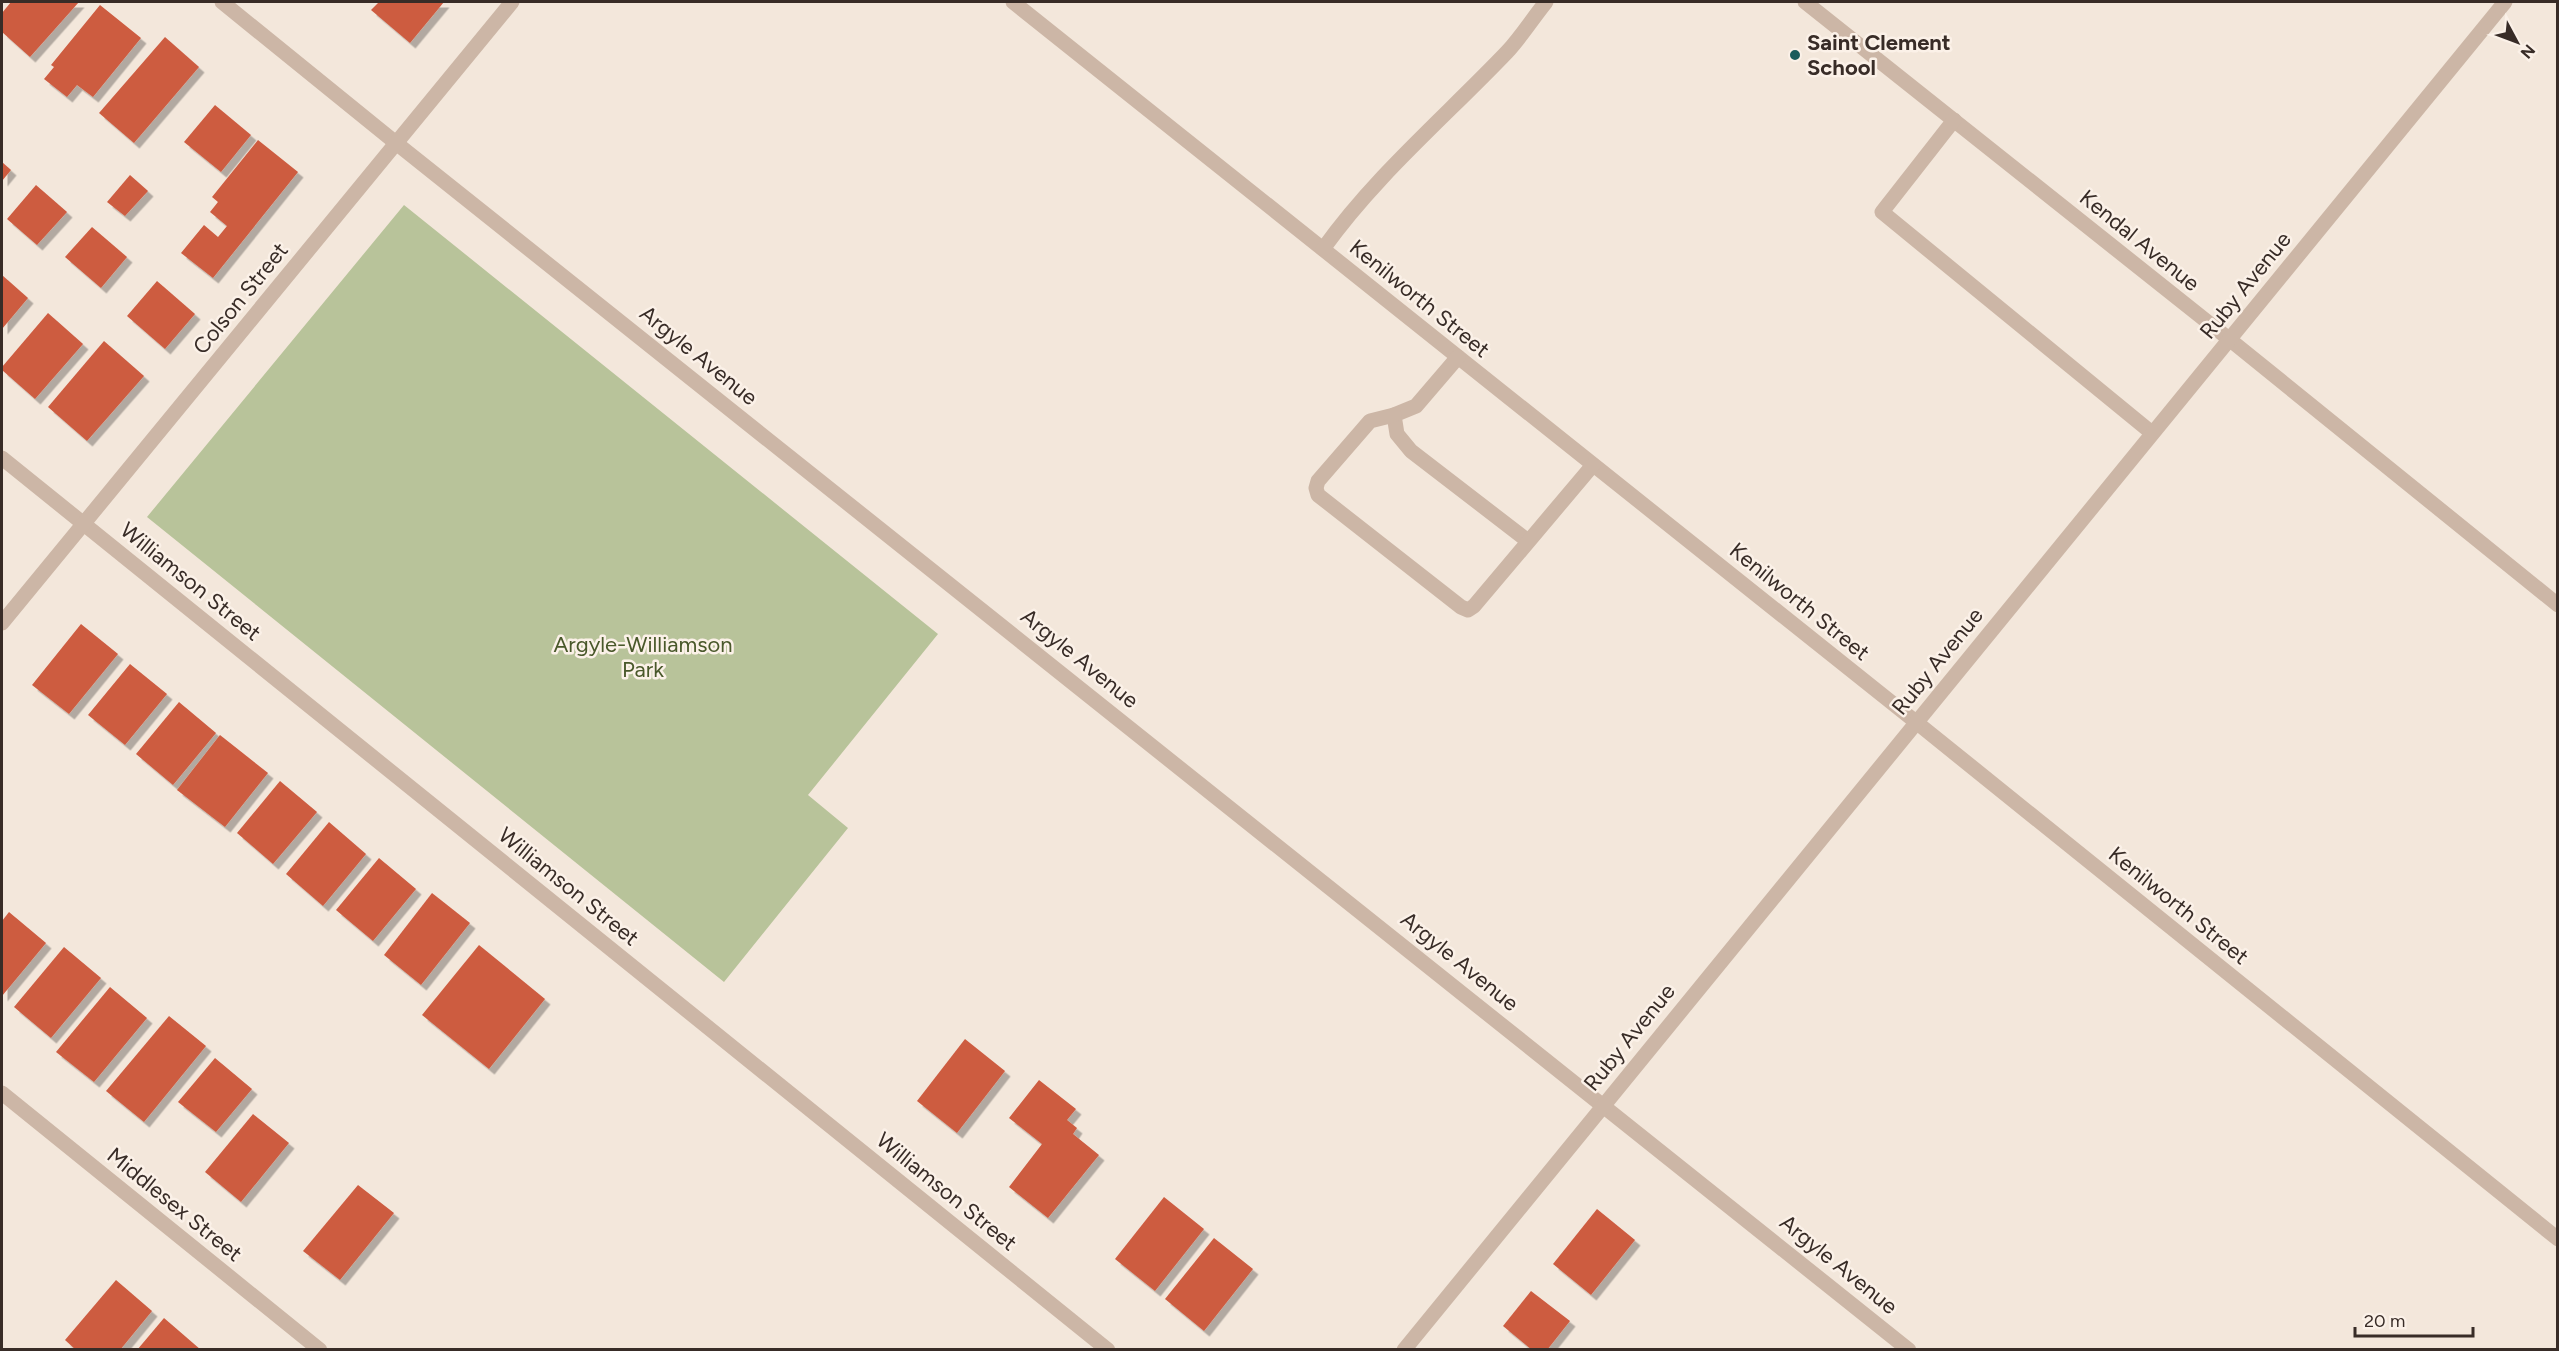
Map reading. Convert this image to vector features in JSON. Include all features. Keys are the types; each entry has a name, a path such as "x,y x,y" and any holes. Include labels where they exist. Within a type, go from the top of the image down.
{"street":[{"name":"Argyle Avenue","path":"222,2 1603,1103 1909,1350"},
{"name":"Colson Street","path":"2,623 512,2"},
{"name":"Kenilworth Street","path":"1013,2 1916,722 2558,1239"},
{"path":"1323,249 1343,220 1420,138 1509,51 1546,2"},
{"name":"Kendal Avenue","path":"1805,2 2229,339 2558,605"},
{"name":"Ruby Avenue","path":"1404,1350 1603,1103 2505,2"},
{"path":"1954,120 1882,212 2152,433"},
{"path":"1458,357 1416,406 1370,421 1318,481 1316,488 1318,495 1461,607 1468,610 1474,606 1593,465"},
{"path":"1394,415 1398,434 1411,451 1528,541"},
{"name":"Williamson Street","path":"2,458 1107,1350"},
{"name":"Middlesex Street","path":"2,1093 320,1350"}],"green space":[{"name":"Argyle-Williamson Park","path":"404,205 938,634 808,795 848,828 724,982 147,517"}],"building":[{"path":"11,2 79,2 30,57 2,32 2,13"},
{"path":"379,2 444,2 410,43 371,10"},
{"path":"100,5 141,38 93,97 77,85 67,97 44,79 54,67 51,65"},
{"path":"165,37 199,67 134,143 99,113"},
{"path":"215,105 251,135 221,172 184,142"},
{"path":"258,140 298,172 213,278 181,253 204,225 218,237 227,226 210,212 218,202 212,197"},
{"path":"2,162 11,170 2,181"},
{"path":"130,175 148,191 125,216 107,202"},
{"path":"36,185 67,212 37,245 7,219"},
{"path":"92,227 127,257 101,288 65,257"},
{"path":"2,275 28,298 2,329"},
{"path":"157,281 195,314 165,349 127,316"},
{"path":"48,313 83,344 35,399 2,370 2,367"},
{"path":"104,341 144,376 87,441 48,407"},
{"path":"81,624 118,654 69,714 32,685"},
{"path":"130,664 167,694 125,745 88,715"},
{"path":"179,702 216,733 173,785 136,754"},
{"path":"220,735 268,773 225,827 177,790"},
{"path":"280,781 317,812 273,864 237,833"},
{"path":"329,822 366,854 323,906 286,874"},
{"path":"379,858 416,889 373,941 336,910"},
{"path":"432,893 470,923 421,985 384,955"},
{"path":"9,912 46,943 2,996 2,921"},
{"path":"479,945 545,999 489,1069 422,1015"},
{"path":"64,947 101,978 51,1038 14,1007"},
{"path":"110,987 147,1018 94,1082 56,1052"},
{"path":"169,1016 206,1046 144,1122 106,1091"},
{"path":"965,1039 1005,1071 957,1133 917,1101"},
{"path":"215,1058 252,1089 216,1132 178,1102"},
{"path":"1039,1080 1076,1109 1067,1120 1077,1128 1073,1134 1099,1155 1048,1218 1009,1187 1042,1144 1009,1118"},
{"path":"253,1114 289,1143 241,1202 205,1172"},
{"path":"358,1185 394,1213 340,1280 303,1251"},
{"path":"1164,1197 1204,1229 1155,1291 1115,1259"},
{"path":"1597,1209 1635,1240 1591,1295 1553,1264"},
{"path":"1214,1238 1253,1269 1204,1331 1165,1299"},
{"path":"116,1280 152,1311 120,1350 76,1350 65,1340"},
{"path":"1531,1291 1570,1321 1547,1350 1532,1350 1503,1326"},
{"path":"164,1318 201,1350 137,1350"}],"place":[{"name":"Saint Clement School","path":"1795,55"}]}
